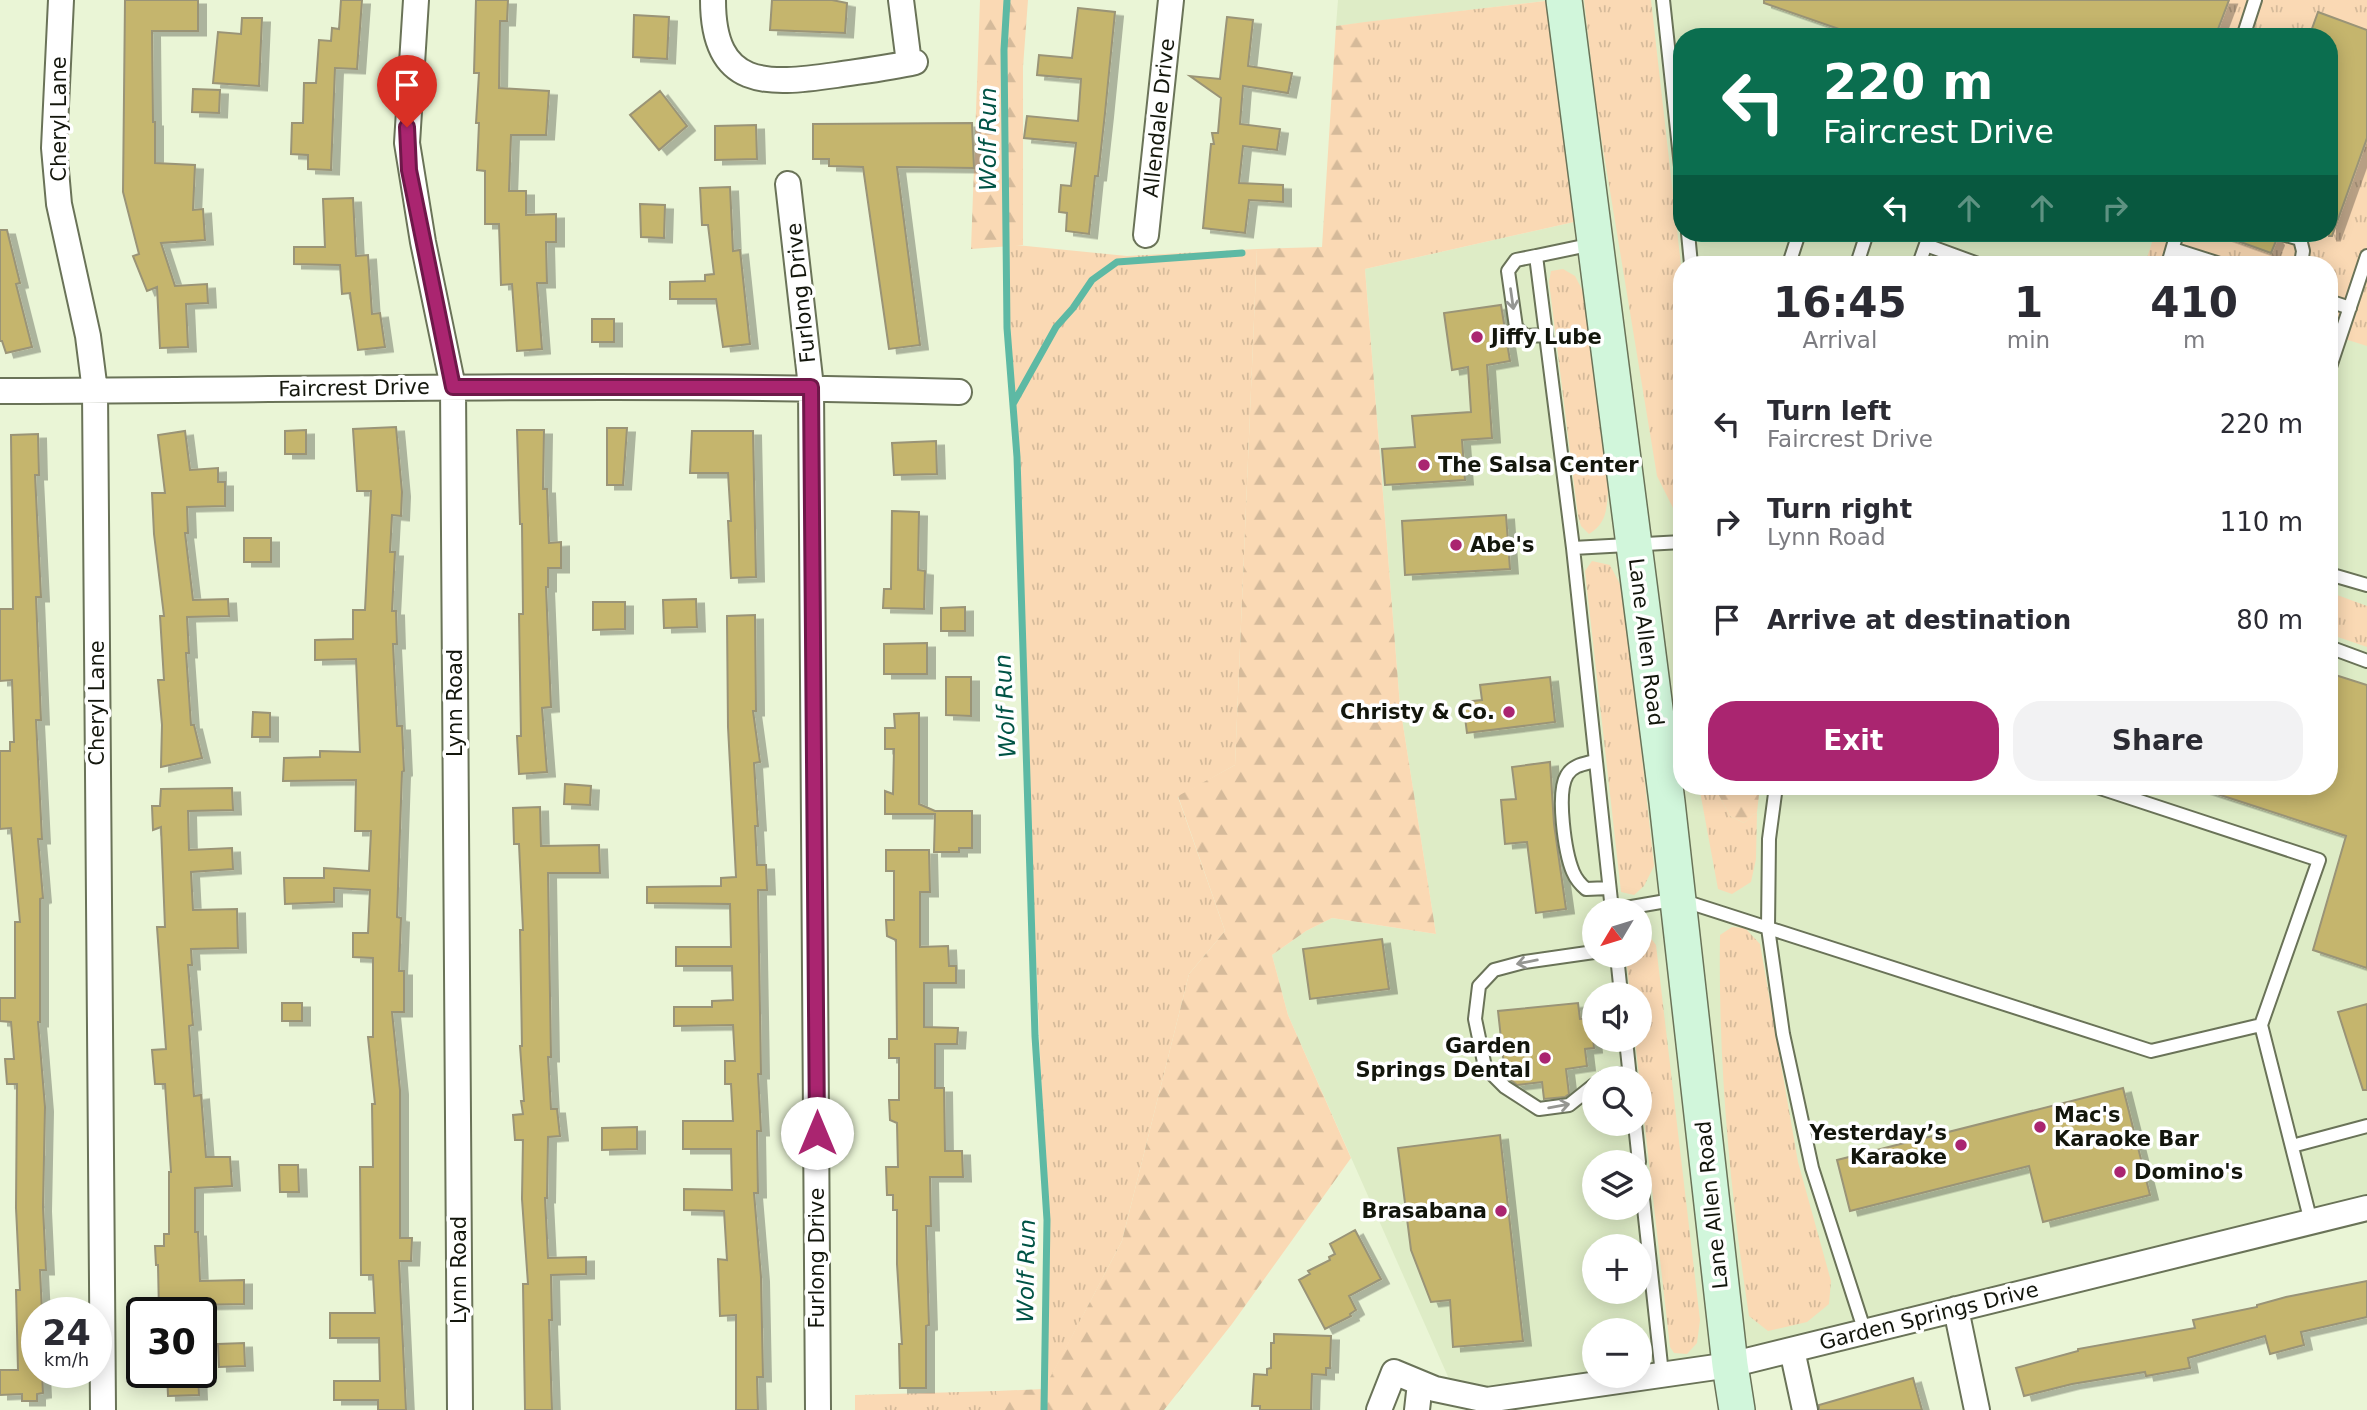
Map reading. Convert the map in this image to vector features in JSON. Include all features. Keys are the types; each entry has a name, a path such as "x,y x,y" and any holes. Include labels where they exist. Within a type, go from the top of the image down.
{"main road":[{"name":"Lane Allen Road","path":"1564,0 1678,899 1737,1410"}],"street":[{"name":"Cheryl Lane","path":"61,0 54,148 60,205 88,336 95,391 103,1410"},
{"name":"Lynn Road","path":"416,0 407,143 409,170 453,387 460,1410"},
{"path":"713,0 716,34 727,59 741,72 760,79 792,81 912,63 901,0"},
{"name":"Allendale Drive","path":"1146,235 1171,0"},
{"name":"Furlong Drive","path":"788,184 811,387 818,1410"},
{"name":"Faircrest Drive","path":"0,391 811,387 959,392"},
{"name":"Garden Springs Drive","path":"1488,1405 1662,1374 1730,1365 2367,1208"},
{"path":"1956,1309 1977,1410"},
{"path":"1792,1350 1805,1410"},
{"path":"1380,1410 1394,1372 1435,1389 1488,1405"},
{"path":"1417,1410 1420,1383"}],"lane":[{"path":"1663,0 1673,93"},
{"path":"2246,28 2255,0"},
{"path":"1934,242 1962,256"},
{"path":"2171,256 2175,242"},
{"path":"1546,335 1525,336 1517,327 1508,271 1516,260 1595,244"},
{"path":"2173,249 2195,256"},
{"path":"1536,256 1573,548 1611,898"},
{"path":"2338,343 2367,256"},
{"path":"2338,304 2350,308"},
{"path":"1573,548 1673,542"},
{"path":"2338,577 2367,585"},
{"path":"2338,650 2367,661"},
{"path":"1595,761 1576,765 1567,775 1563,791 1564,826 1568,856 1573,873 1580,883 1586,888 1609,888"},
{"path":"1775,795 1769,839 1768,928 1783,1034 1812,1168 1865,1332"},
{"path":"2121,795 2319,860 2262,1025 2311,1222"},
{"path":"1652,903 1678,899 2151,1051 2262,1025"},
{"path":"1582,953 1524,961 1494,970 1479,986 1475,1019 1485,1067 1505,1087 1539,1109 1569,1105 1582,1094"},
{"path":"2292,1146 2367,1126"},
{"path":"1645,1220 1662,1374"}],"shaded area":[{"path":"1338,0 1553,0 1336,26"},
{"path":"1564,0 2367,0 2367,1208 1730,1365 1652,1375 1652,1318 1582,1318 1582,1382 1457,1397 1288,1015 1272,955 1306,931 1332,918 1436,934 1400,706 1365,269 1592,218"}],"green space":[{"path":"980,0 1028,0 1023,67 1023,245 971,249"},
{"path":"1553,0 1592,218 1365,269 1365,22"},
{"path":"1584,0 1651,0 1673,194 1673,242 1678,242 1680,256 1673,256 1673,508 1657,476 1597,112"},
{"path":"2229,0 2367,0 2367,346 2338,337 2338,256 2148,256 2152,242 2338,242 2338,28 2218,28"},
{"path":"1365,22 1365,269 1400,706 1436,934 1332,918 1306,931 1272,955 1288,1015 1351,1158 1232,1324 1164,1410 996,1410 996,1391 1044,1389 1122,1241 1189,974 1225,931 1178,796 1235,765 1257,249 1322,247 1336,26"},
{"path":"1006,244 1127,256 1257,249 1235,765 1178,797 1225,931 1189,974 1122,1241 1044,1390 1047,1220"},
{"path":"1563,269 1575,276 1586,297 1608,489 1603,520 1589,534 1581,526 1578,516 1549,282 1551,271"},
{"path":"1592,561 1610,565 1624,592 1654,866 1644,886 1634,895 1621,892 1585,571"},
{"path":"2338,595 2367,606 2367,647 2338,637"},
{"path":"1701,795 1719,795 1730,816 1744,823 1757,812 1756,859 1751,882 1732,894 1718,889"},
{"path":"1719,795 1759,795 1757,812 1744,823 1730,816"},
{"path":"1732,927 1745,928 1760,944 1798,1162 1831,1281 1829,1304 1807,1322 1768,1331 1749,1316 1727,1127 1721,1031 1720,935"},
{"path":"1652,940 1656,945 1700,1320 1697,1343 1687,1354 1674,1353 1670,1347 1652,1189 1652,1150 1648,1150 1646,1136 1652,1136 1652,1066 1638,1066 1636,1052 1652,1052 1652,982 1629,982 1627,968 1652,968"},
{"path":"996,1391 996,1410 855,1410 855,1395"}],"building":[{"path":"125,0 198,0 198,31 152,31 155,163 195,165 193,210 203,209 205,240 161,243 175,286 207,284 208,303 186,304 188,347 160,348 157,287 147,291 133,256 139,254 123,192"},
{"path":"341,0 362,0 357,69 335,68 331,170 308,169 308,155 291,154 292,123 303,123 304,83 316,83 319,40 331,41 332,28 339,29"},
{"path":"476,0 508,0 507,21 500,21 499,88 549,91 546,135 511,135 509,191 526,191 526,215 556,214 556,242 546,242 547,283 537,283 542,349 517,351 512,284 501,285 499,224 485,224 485,171 477,170 479,73 474,73"},
{"path":"772,0 832,0 847,3 845,33 770,30"},
{"path":"1764,0 2229,0 2218,28 1836,28 1764,3"},
{"path":"1078,8 1115,12 1098,176 1095,176 1089,234 1066,231 1067,213 1059,212 1061,185 1071,186 1076,143 1024,138 1027,116 1078,121 1081,79 1037,75 1039,55 1072,58"},
{"path":"2318,12 2367,30 2367,138 2338,219 2338,28 2312,28"},
{"path":"634,15 669,17 667,59 633,57"},
{"path":"1227,17 1253,20 1248,66 1292,73 1288,93 1243,86 1240,124 1280,129 1277,150 1243,146 1239,183 1283,185 1283,202 1249,200 1245,233 1203,228 1211,144 1214,144 1212,133 1218,133 1221,98 1190,76 1220,79"},
{"path":"242,18 262,18 259,86 213,83 218,32 241,34"},
{"path":"193,89 220,90 219,113 192,112"},
{"path":"660,91 687,126 659,150 630,115"},
{"path":"972,123 974,168 897,167 920,345 889,349 863,167 829,166 829,159 813,159 813,124"},
{"path":"756,125 757,159 715,160 715,126"},
{"path":"730,187 733,251 740,250 750,344 723,347 716,299 670,299 670,282 705,281 705,275 714,274 708,225 702,225 700,188"},
{"path":"353,198 356,256 368,255 372,314 380,313 385,347 358,350 350,293 342,294 340,265 294,264 294,247 325,247 323,199"},
{"path":"640,204 665,205 664,238 641,237"},
{"path":"0,230 7,230 20,283 16,284 32,347 6,353 0,341"},
{"path":"2240,242 2276,242 2271,253"},
{"path":"1501,305 1510,361 1487,365 1492,438 1462,440 1465,480 1385,485 1382,449 1415,447 1412,416 1471,412 1468,367 1452,370 1444,313"},
{"path":"592,319 614,319 614,342 592,342"},
{"path":"396,427 402,492 401,516 392,515 390,552 395,552 392,611 396,611 397,644 393,644 397,726 402,726 404,771 397,917 401,918 399,971 404,971 404,1012 392,1012 400,1090 400,1238 412,1238 411,1261 399,1261 406,1410 378,1410 378,1400 334,1400 334,1381 380,1381 379,1338 330,1338 330,1313 375,1313 373,1275 361,1275 360,1167 373,1167 372,1104 375,1104 368,1037 373,1037 373,958 353,957 353,933 368,933 370,890 334,888 334,902 285,904 284,878 324,878 324,868 369,871 371,831 355,831 356,780 283,781 284,758 320,757 320,751 360,752 356,659 315,660 315,640 353,639 353,610 365,610 371,491 357,491 353,429"},
{"path":"607,428 627,428 623,485 607,485"},
{"path":"306,430 306,454 285,454 285,431"},
{"path":"517,430 544,430 543,489 547,489 549,543 561,542 561,568 548,568 546,587 551,707 542,708 547,772 519,774 519,614 523,614"},
{"path":"185,431 190,470 218,468 218,482 225,482 225,506 187,507 188,533 185,533 193,600 228,599 229,616 187,617 189,653 186,653 191,725 194,725 202,758 161,767 162,725 158,680 164,680 160,616 164,616 152,493 165,493 158,435"},
{"path":"692,431 753,431 756,577 731,578 728,473 690,473"},
{"path":"38,434 39,475 35,475 41,597 36,597 41,720 36,720 42,839 38,839 43,898 40,899 38,1022 45,1107 43,1207 46,1270 40,1270 41,1297 21,1297 21,1388 43,1388 43,1393 37,1394 37,1401 22,1401 22,1394 0,1395 0,1370 18,1370 16,1290 20,1290 16,1208 17,1084 7,1084 5,1059 14,1059 11,1022 0,1021 0,998 15,998 15,922 20,922 11,828 0,829 0,751 10,751 10,742 14,742 12,680 0,681 0,609 13,609 11,435"},
{"path":"936,441 937,474 894,475 892,443"},
{"path":"892,511 919,512 918,570 925,571 924,609 883,608 884,589 891,589"},
{"name":"Abe's","path":"1506,515 1510,569 1405,575 1402,521"},
{"path":"244,538 271,538 271,562 244,562"},
{"path":"696,599 697,627 664,628 663,600"},
{"path":"593,602 625,602 625,629 593,630"},
{"path":"965,607 965,631 941,631 941,608"},
{"path":"755,615 756,711 753,711 760,762 754,763 758,826 755,826 757,865 766,865 767,890 758,890 761,1074 758,1074 761,1131 757,1131 758,1193 754,1193 761,1277 763,1377 757,1377 758,1410 736,1410 736,1315 720,1316 718,1259 727,1260 724,1211 684,1210 684,1189 732,1190 731,1149 683,1149 683,1121 733,1121 731,1084 725,1084 725,1061 735,1061 733,1025 674,1026 674,1007 712,1007 712,1001 733,1000 732,966 676,966 676,947 731,947 730,904 647,903 647,887 721,886 721,878 736,877 728,727 727,616"},
{"path":"927,643 927,674 884,674 884,644"},
{"path":"2338,676 2367,685 2367,968 2313,950 2346,836 2220,795 2338,795"},
{"path":"946,677 971,677 971,716 946,715"},
{"name":"Christy & Co.","path":"1550,677 1555,722 1467,733 1463,702 1482,700 1480,685"},
{"path":"253,712 270,713 270,737 252,737"},
{"path":"919,713 919,804 935,811 972,811 972,848 959,848 959,852 934,852 935,814 885,814 885,791 893,794 894,749 885,749 885,728 895,728 894,714"},
{"path":"1550,762 1554,824 1566,909 1536,913 1527,842 1505,844 1501,800 1516,799 1512,767"},
{"path":"565,784 591,786 590,805 564,804"},
{"path":"232,788 233,810 188,811 189,850 232,848 233,869 191,872 193,910 237,909 238,948 191,949 192,965 188,965 193,1025 189,1026 194,1096 201,1095 206,1157 230,1157 232,1186 195,1188 195,1232 198,1232 200,1281 244,1280 244,1304 217,1305 217,1297 159,1297 155,1246 164,1246 164,1234 169,1234 171,1172 165,1084 155,1084 152,1050 166,1049 157,927 165,927 161,827 153,830 152,806 160,806 161,789"},
{"path":"540,807 541,846 599,845 600,873 548,873 551,1057 548,1057 551,1109 557,1109 560,1136 548,1137 545,1198 548,1258 586,1257 586,1274 551,1275 552,1320 549,1320 552,1410 525,1410 523,1284 528,1284 522,1199 523,1140 515,1140 513,1115 523,1114 521,1101 524,1101 520,1046 520,930 523,930 519,844 514,844 513,808"},
{"path":"886,850 929,850 930,892 920,892 920,947 948,946 949,966 956,966 956,983 924,983 924,1027 958,1028 957,1044 935,1044 935,1088 944,1088 945,1151 962,1151 963,1177 930,1177 931,1226 926,1226 929,1325 926,1326 926,1388 900,1388 899,1344 902,1344 897,1210 893,1210 893,1195 887,1195 886,1167 898,1167 897,1123 890,1120 889,1100 899,1100 899,1058 889,1058 889,1039 897,1039 896,940 887,936 886,920 894,920 894,871 886,871"},
{"path":"1382,939 1389,989 1310,999 1303,949"},
{"path":"282,1003 302,1003 302,1021 282,1021"},
{"name":"Garden Springs Dental","path":"1578,1003 1582,1019 1582,1052 1585,1052 1587,1066 1566,1069 1569,1094 1565,1097 1544,1099 1542,1082 1517,1085 1505,1075 1498,1011"},
{"path":"2367,1004 2367,1090 2363,1090 2338,1012"},
{"path":"2123,1088 2150,1195 2043,1222 2029,1166 1850,1211 1837,1160"},
{"path":"637,1127 637,1149 602,1150 602,1128"},
{"path":"1500,1135 1523,1341 1453,1347 1450,1300 1431,1302 1411,1250 1398,1148"},
{"path":"279,1165 298,1165 299,1192 280,1192"},
{"path":"1355,1230 1381,1279 1349,1296 1356,1310 1351,1316 1325,1329 1299,1280 1310,1274 1308,1271 1330,1260 1329,1257 1335,1254 1330,1244"},
{"path":"2367,1281 2367,1317 2301,1332 2304,1345 2270,1354 2265,1336 2188,1358 2190,1368 2072,1384 2024,1396 2016,1368 2078,1349 2195,1328 2193,1320 2257,1307 2286,1297"},
{"path":"1274,1334 1331,1336 1330,1368 1326,1368 1326,1375 1312,1374 1311,1410 1260,1410 1260,1406 1252,1406 1254,1374 1267,1375 1267,1369 1271,1368 1271,1343 1274,1343"},
{"path":"244,1343 245,1366 219,1367 218,1344"},
{"path":"1913,1378 1922,1410 1819,1410 1819,1405"},
{"path":"168,1388 199,1388 199,1395 168,1396"}],"waterway":[{"name":"Wolf Run","path":"1007,0 1004,50 1007,328 1017,457 1035,1036 1047,1220 1044,1410"},
{"path":"1013,404 1056,327 1092,280 1117,262 1242,253"}],"place":[{"name":"Jiffy Lube","path":"1477,337"},
{"name":"The Salsa Center","path":"1424,465"},
{"name":"Abe's","path":"1456,545"},
{"name":"Christy & Co.","path":"1509,712"},
{"name":"Garden Springs Dental","path":"1545,1058"},
{"name":"Mac's Karaoke Bar","path":"2040,1127"},
{"name":"Yesterday’s Karaoke","path":"1961,1145"},
{"name":"Domino's","path":"2120,1172"},
{"name":"Brasabana","path":"1501,1211"}],"route":[{"path":"407,127 409,170 453,387 811,387 817,1133"}]}
